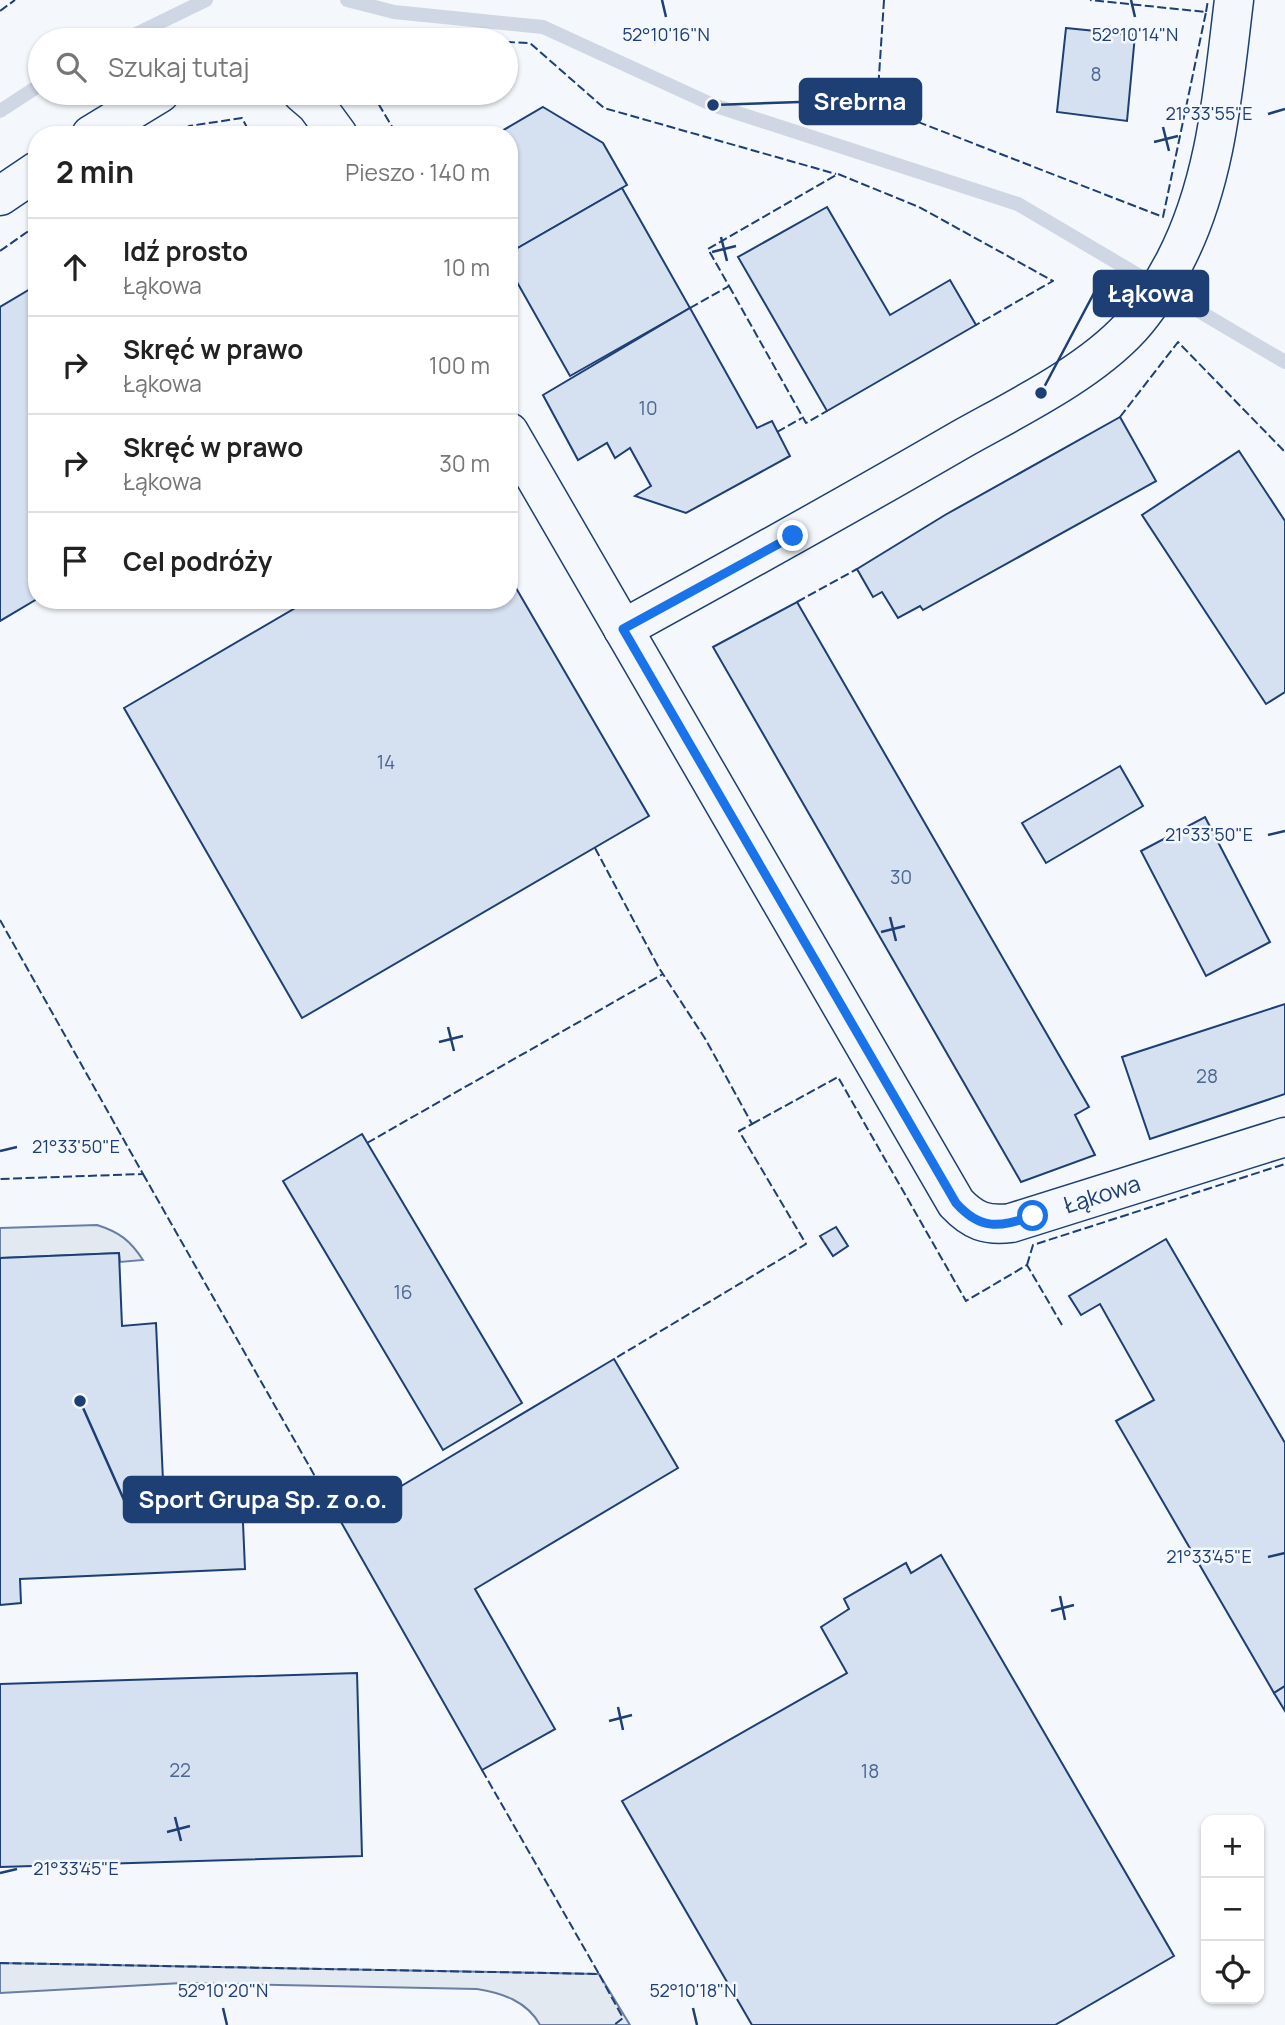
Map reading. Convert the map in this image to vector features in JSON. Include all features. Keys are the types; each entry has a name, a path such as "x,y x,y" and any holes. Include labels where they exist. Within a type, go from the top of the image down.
{"street":[{"path":"623,629 793,536 1041,393 1089,361 1130,327 1175,261 1192,223 1217,135 1234,0"},
{"path":"106,126 140,105"},
{"path":"317,105 332,126"},
{"path":"0,196 28,177"},
{"name":"Łąkowa","path":"518,448 956,1203 970,1218 990,1225 1011,1223 1285,1136"}],"shaded area":[{"path":"97,1225 123,1238 143,1260 120,1262 119,1253 0,1258 0,1228"},
{"path":"0,1963 599,1974 630,2025 540,2025 528,2010 513,1999 477,1989 182,1983 0,1993"}],"building":[{"path":"1066,28 1135,35 1127,121 1057,112"},
{"path":"543,107 603,143 627,185 518,248 518,126 510,126"},
{"path":"622,188 690,308 570,376 518,284 518,248"},
{"path":"827,207 890,315 950,280 976,325 827,411 738,257"},
{"path":"28,290 28,604 0,621 0,307"},
{"path":"690,308 757,428 772,421 790,456 686,513 635,496 651,486 630,448 615,458 607,443 578,460 543,395"},
{"path":"1120,417 1156,481 923,610 920,606 898,618 882,592 873,597 857,569 945,515"},
{"path":"1239,451 1285,521 1285,692 1266,704 1142,515"},
{"path":"518,591 649,816 302,1018 124,708 294,609 518,609"},
{"path":"797,602 1089,1107 1075,1115 1095,1155 1021,1182 713,647"},
{"path":"1120,766 1143,806 1046,863 1022,823"},
{"path":"1205,817 1270,942 1206,976 1141,851"},
{"path":"1285,1004 1285,1094 1150,1139 1122,1057"},
{"path":"362,1134 522,1403 443,1450 283,1181"},
{"path":"836,1227 848,1246 833,1256 820,1236"},
{"path":"1166,1239 1285,1443 1285,1686 1274,1693 1116,1421 1154,1400 1100,1304 1081,1315 1069,1296"},
{"path":"119,1253 122,1326 156,1323 163,1481 241,1477 245,1569 20,1579 21,1603 0,1605 0,1258"},
{"path":"614,1359 678,1468 475,1589 555,1729 482,1770 341,1522"},
{"path":"941,1555 1174,1956 1055,2025 752,2025 622,1801 847,1673 821,1627 849,1609 844,1599 906,1563 911,1573"},
{"path":"357,1673 362,1856 0,1867 0,1684"},
{"path":"1285,1686 1285,1711 1274,1693"}],"waterway":[{"path":"149,28 206,0"},
{"path":"347,0 394,12 543,27 713,105 1018,204 1285,362"},
{"path":"0,111 28,93"}],"fence":[{"path":"0,11 15,0"},
{"path":"884,0 877,106 1163,217 1206,12 1090,0"},
{"path":"1206,12 1208,0"},
{"path":"518,42 530,43 604,108 836,174"},
{"path":"379,105 392,126"},
{"path":"189,126 242,118 246,126"},
{"path":"690,308 729,286 708,249 838,174 919,207 1053,281 976,325"},
{"path":"0,251 28,231"},
{"path":"729,286 806,423 827,411"},
{"path":"1120,417 1178,342 1285,452"},
{"path":"777,432 802,418"},
{"path":"797,602 857,569"},
{"path":"595,848 659,968 706,1040 752,1124 739,1131 806,1244 614,1359"},
{"path":"0,920 143,1174 0,1179"},
{"path":"367,1143 663,974"},
{"path":"752,1124 838,1077 966,1301 1027,1265 1062,1325"},
{"path":"1027,1265 1033,1245 1285,1164"},
{"path":"143,1174 341,1522"},
{"path":"482,1770 599,1974"},
{"path":"0,1963 599,1974 623,2018 614,2025"}],"place":[{"name":"Srebrna","path":"713,105"},
{"name":"Łąkowa","path":"1041,393"},
{"name":"Sport Grupa Sp. z o.o.","path":"80,1401"}],"route":[{"path":"793,536 623,629 956,1203 970,1218 990,1225 1011,1223 1033,1216"}]}
